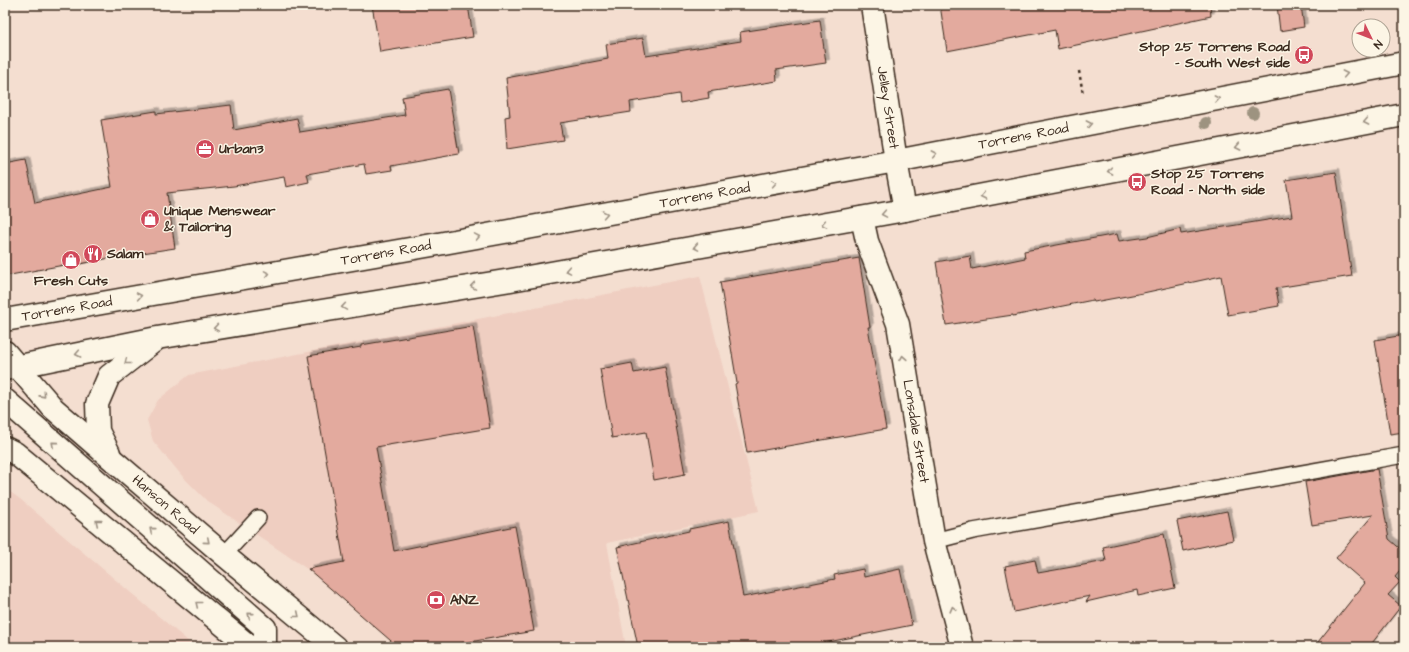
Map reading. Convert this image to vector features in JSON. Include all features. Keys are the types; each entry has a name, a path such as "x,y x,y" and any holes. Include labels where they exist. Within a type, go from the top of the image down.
{"main road":[{"name":"Jelley Street","path":"872,5 905,210"},
{"name":"Torrens Road","path":"5,320 438,244 896,161 1404,63"},
{"path":"9,363 511,280 862,218 1404,115"},
{"name":"Lonsdale Street","path":"862,218 867,241 898,324 934,541 962,647"},
{"path":"114,461 98,431 97,404 109,376 157,338"},
{"name":"Hanson Road","path":"9,363 54,408 114,461 335,647"},
{"name":"Hanson Road","path":"5,400 265,628 265,647"},
{"path":"5,448 15,454 250,647"}],"lane":[{"path":"934,541 973,531 1404,455"},
{"path":"224,555 258,518"}],"path":[{"path":"1079,71 1083,94"}],"shaded area":[{"path":"700,276 759,511 607,543 626,647 398,647 307,569 207,501 183,477 153,441 147,420 158,400 189,375"},
{"path":"5,488 20,499 195,647 5,647"}],"building":[{"path":"372,5 468,5 473,37 380,52"},
{"path":"940,5 1210,5 1211,16 1058,49 1055,30 947,51"},
{"path":"1277,5 1301,5 1304,27 1280,31"},
{"path":"820,20 826,63 776,70 777,81 708,92 709,98 680,103 679,94 630,102 631,112 560,123 563,140 507,149 505,117 510,116 506,78 608,59 606,44 643,38 646,56 741,41 740,32"},
{"path":"448,89 459,154 391,166 392,170 366,174 364,164 307,174 309,182 286,187 284,177 234,186 167,193 175,248 110,258 65,267 64,265 5,276 5,164 26,160 35,203 112,187 101,120 156,111 156,114 231,105 234,130 297,118 300,132 405,115 402,97"},
{"path":"1336,172 1352,276 1276,288 1279,306 1228,315 1221,276 1094,302 1093,300 1013,316 946,325 936,262 970,256 972,269 1025,258 1024,251 1117,234 1119,241 1147,237 1180,229 1181,234 1292,216 1286,180"},
{"path":"859,258 870,327 868,327 886,429 747,453 720,282"},
{"path":"473,326 490,428 376,447 394,551 515,526 534,631 440,647 398,647 308,569 344,562 308,356 361,347 361,345"},
{"path":"1404,335 1404,432 1390,434 1375,340"},
{"path":"632,363 634,373 665,367 685,474 654,480 646,432 612,438 600,369"},
{"path":"1377,469 1389,539 1404,552 1404,566 1395,577 1400,582 1388,595 1401,606 1369,647 1314,647 1365,583 1336,558 1373,515 1312,525 1305,482"},
{"path":"1227,511 1233,540 1183,551 1177,521"},
{"path":"729,521 743,597 835,579 834,575 863,569 864,577 900,569 912,625 804,647 638,647 617,547 689,531 689,529"},
{"path":"1164,534 1175,588 1138,596 1137,590 1086,602 1090,596 1014,612 1005,566 1035,560 1038,573 1106,561 1103,547"}],"place":[{"name":"Stop 25 Torrens Road - South West side","path":"1304,55"},
{"name":"Urban3","path":"205,149"},
{"name":"Stop 25 Torrens Road - North side","path":"1137,182"},
{"name":"Unique Menswear & Tailoring","path":"150,219"},
{"name":"Salam","path":"93,254"},
{"name":"Fresh Cuts","path":"71,260"},
{"name":"ANZ","path":"436,600"}]}
